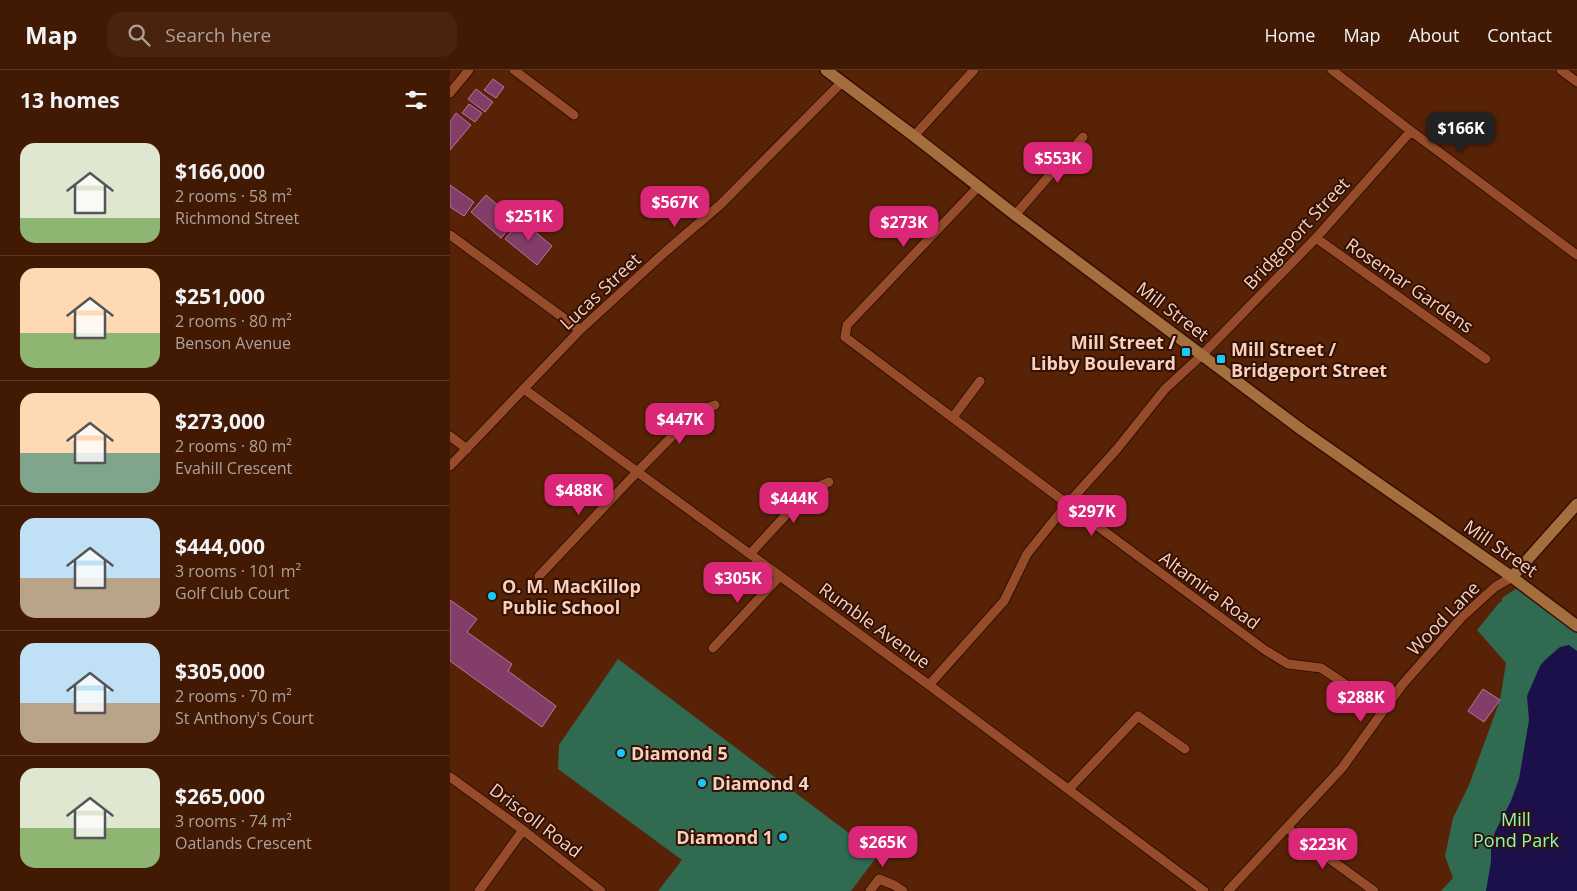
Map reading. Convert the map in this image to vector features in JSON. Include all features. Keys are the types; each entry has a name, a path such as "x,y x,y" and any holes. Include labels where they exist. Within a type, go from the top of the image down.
{"street":[{"path":"450,93 469,70"},
{"path":"514,70 574,115"},
{"name":"Mill Street","path":"826,70 1015,215 1302,430 1512,577 1577,626"},
{"path":"914,136 974,70"},
{"path":"1332,70 1577,255"},
{"path":"1561,70 1577,82"},
{"name":"Lucas Street","path":"450,466 580,330 665,252 721,204 842,82"},
{"name":"Bridgeport Street","path":"929,685 1004,601 1027,554 1068,504 1117,450 1165,389 1202,355 1316,238 1411,131"},
{"path":"1015,215 1083,136"},
{"name":"Altamira Road","path":"978,187 846,325 845,337 1265,650 1288,664 1321,668 1384,710"},
{"path":"450,234 580,330"},
{"name":"Rosemar Gardens","path":"1316,238 1486,359"},
{"path":"952,417 980,381"},
{"name":"Rumble Avenue","path":"524,389 929,685 1204,891"},
{"path":"539,576 695,413 715,405"},
{"path":"450,436 467,449"},
{"path":"750,554 808,491 829,482"},
{"path":"1512,577 1577,504"},
{"path":"713,648 780,576"},
{"name":"Wood Lane","path":"1228,891 1342,768 1402,685 1462,617 1495,587 1512,577"},
{"path":"1069,789 1138,716 1185,749"},
{"name":"Driscoll Road","path":"450,777 602,891"},
{"path":"1287,828 1374,891"},
{"path":"479,891 523,830"},
{"path":"870,891 879,880 894,885 903,891"}],"green space":[{"name":"Mill Pond Park","path":"1517,588 1577,633 1577,891 1441,891 1453,878 1445,856 1453,818 1469,785 1500,700 1506,663 1477,630 1502,601 1502,598"},
{"path":"618,659 878,855 851,891 658,891 682,860 558,769 559,745"}],"shaded area":[{"path":"1569,645 1577,651 1577,891 1486,891 1495,832 1511,801 1519,779 1529,720 1527,696 1540,666 1560,647"}],"building":[{"path":"493,79 504,87 496,98 484,90"},
{"path":"476,89 493,102 485,112 468,99"},
{"path":"469,104 482,113 475,122 462,113"},
{"path":"456,113 471,125 450,150 450,122"},
{"path":"450,185 474,202 464,216 450,207"},
{"path":"486,195 516,221 501,238 471,212"},
{"path":"521,220 552,246 537,265 505,239"},
{"path":"450,600 477,619 467,632 512,664 508,671 556,706 542,727 450,661"},
{"path":"1483,689 1500,700 1484,722 1468,711"}],"place":[{"name":"Mill Street / Libby Boulevard","path":"1186,352"},
{"name":"Mill Street / Bridgeport Street","path":"1221,359"},
{"name":"O. M. MacKillop Public School","path":"492,596"},
{"name":"Diamond 5","path":"621,753"},
{"name":"Diamond 4","path":"702,783"},
{"name":"Diamond 1","path":"783,837"}]}
